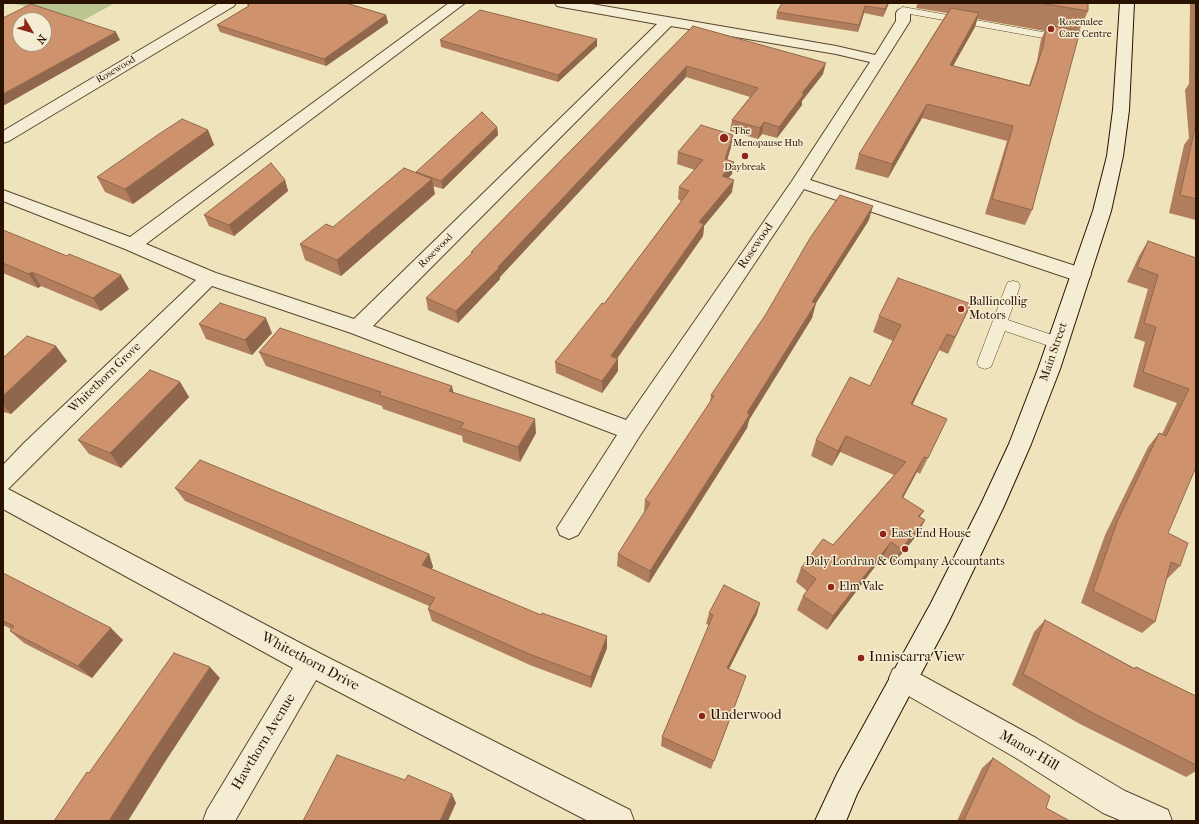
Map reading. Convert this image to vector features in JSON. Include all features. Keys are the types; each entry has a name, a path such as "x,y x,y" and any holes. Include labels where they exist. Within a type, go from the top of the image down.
{"street":[{"name":"Rosewood","path":"3,138 229,3"},
{"path":"132,245 458,3"},
{"path":"562,3 836,50 879,60"},
{"name":"Main Street","path":"830,821 847,784 940,612 1020,444 1058,343 1082,275 1102,211 1115,156 1121,110 1127,3"},
{"name":"Rosewood","path":"570,528 632,432 800,182 879,60 903,21 903,11"},
{"name":"Rosewood","path":"358,328 667,22"},
{"path":"800,182 1082,275"},
{"path":"3,195 132,245 208,278 358,328 632,432"},
{"name":"Whitethorn Grove","path":"3,481 32,449 208,278"},
{"name":"Whitethorn Drive","path":"3,497 311,663 619,821"},
{"name":"Hawthorn Avenue","path":"218,821 311,663"},
{"name":"Manor Hill","path":"903,678 1026,748 1114,802 1157,821"}],"lane":[{"path":"903,11 1075,41"},
{"path":"985,363 1013,286"},
{"path":"999,323 1058,343"}],"green space":[{"path":"8,3 115,3 80,22 52,14 52,12 46,12"}],"building":[{"path":"248,3 346,3 386,15 324,59 217,25 249,6"},
{"path":"782,3 888,3 885,9 865,6 859,25 777,12"},
{"path":"1040,3 1088,3 1088,11"},
{"path":"31,4 116,32 3,94 3,18 12,14 12,52 52,52 52,12 15,12"},
{"path":"951,8 979,13 950,65 1030,86 1043,47 1047,25 1080,31 1032,210 992,199 1013,126 927,104 892,164 859,154"},
{"path":"480,10 597,39 558,75 440,40"},
{"path":"693,26 826,63 802,93 804,94 779,127 764,122 760,128 732,120 758,88 687,66 498,267 499,268 456,311 426,298 473,252 471,252"},
{"path":"482,112 497,127 441,181 416,172"},
{"path":"182,119 208,130 125,189 97,177 159,134"},
{"path":"701,125 733,135 725,159 734,162 722,176 734,180 699,222 704,224 611,356 618,359 602,381 555,362 602,303 604,304 689,191 679,187 703,160 678,152"},
{"path":"1196,128 1196,199 1180,195"},
{"path":"271,163 285,180 229,225 204,215"},
{"path":"404,168 432,179 337,260 300,244 326,224 333,227"},
{"path":"840,195 873,206 812,302 816,303 747,413 750,414 650,571 618,554 650,503 645,500 714,396 711,395 766,314 810,238"},
{"path":"3,230 67,256 69,254 121,275 93,298 32,272 29,274 3,263"},
{"path":"1148,241 1196,258 1196,467 1168,533 1188,543 1180,566 1171,562 1155,622 1093,591 1117,522 1159,433 1166,436 1189,389 1143,372 1156,327 1144,323 1158,275 1137,267"},
{"path":"898,278 971,304 955,337 947,334 911,404 947,419 928,458 924,457 902,497 924,511 918,516 925,520 901,549 891,542 833,616 803,596 816,579 801,568 823,539 833,545 906,462 846,436 838,451 816,440 850,377 870,386 901,325 879,316"},
{"path":"220,303 266,318 245,340 199,324"},
{"path":"280,328 452,386 449,391 535,419 518,447 460,428 464,423 379,395 381,392 259,352"},
{"path":"27,336 56,346 3,396 3,358"},
{"path":"150,370 180,382 110,453 78,440"},
{"path":"200,460 429,554 422,565 541,615 542,613 607,636 591,677 529,654 428,609 435,598 175,488"},
{"path":"3,573 111,628 78,666 10,631 14,626 3,621"},
{"path":"724,585 760,603 727,668 746,676 714,761 662,737 713,615 709,613"},
{"path":"1045,620 1135,669 1136,667 1196,696 1196,765 1093,713 1023,674"},
{"path":"174,653 210,667 109,821 54,821 87,772 89,773"},
{"path":"337,755 405,780 408,775 452,794 440,821 303,821"},
{"path":"993,758 1050,796 1046,808 1070,821 964,820"}],"place":[{"name":"Rosenalee Care Centre","path":"1051,29"},
{"name":"The Menopause Hub","path":"724,138"},
{"name":"Daybreak","path":"745,156"},
{"name":"Ballincollig Motors","path":"961,309"},
{"name":"East End House","path":"883,534"},
{"name":"Daly Lordran & Company Accountants","path":"905,549"},
{"name":"Elm Vale","path":"831,587"},
{"name":"Inniscarra View","path":"861,658"},
{"name":"Underwood","path":"702,716"}]}
